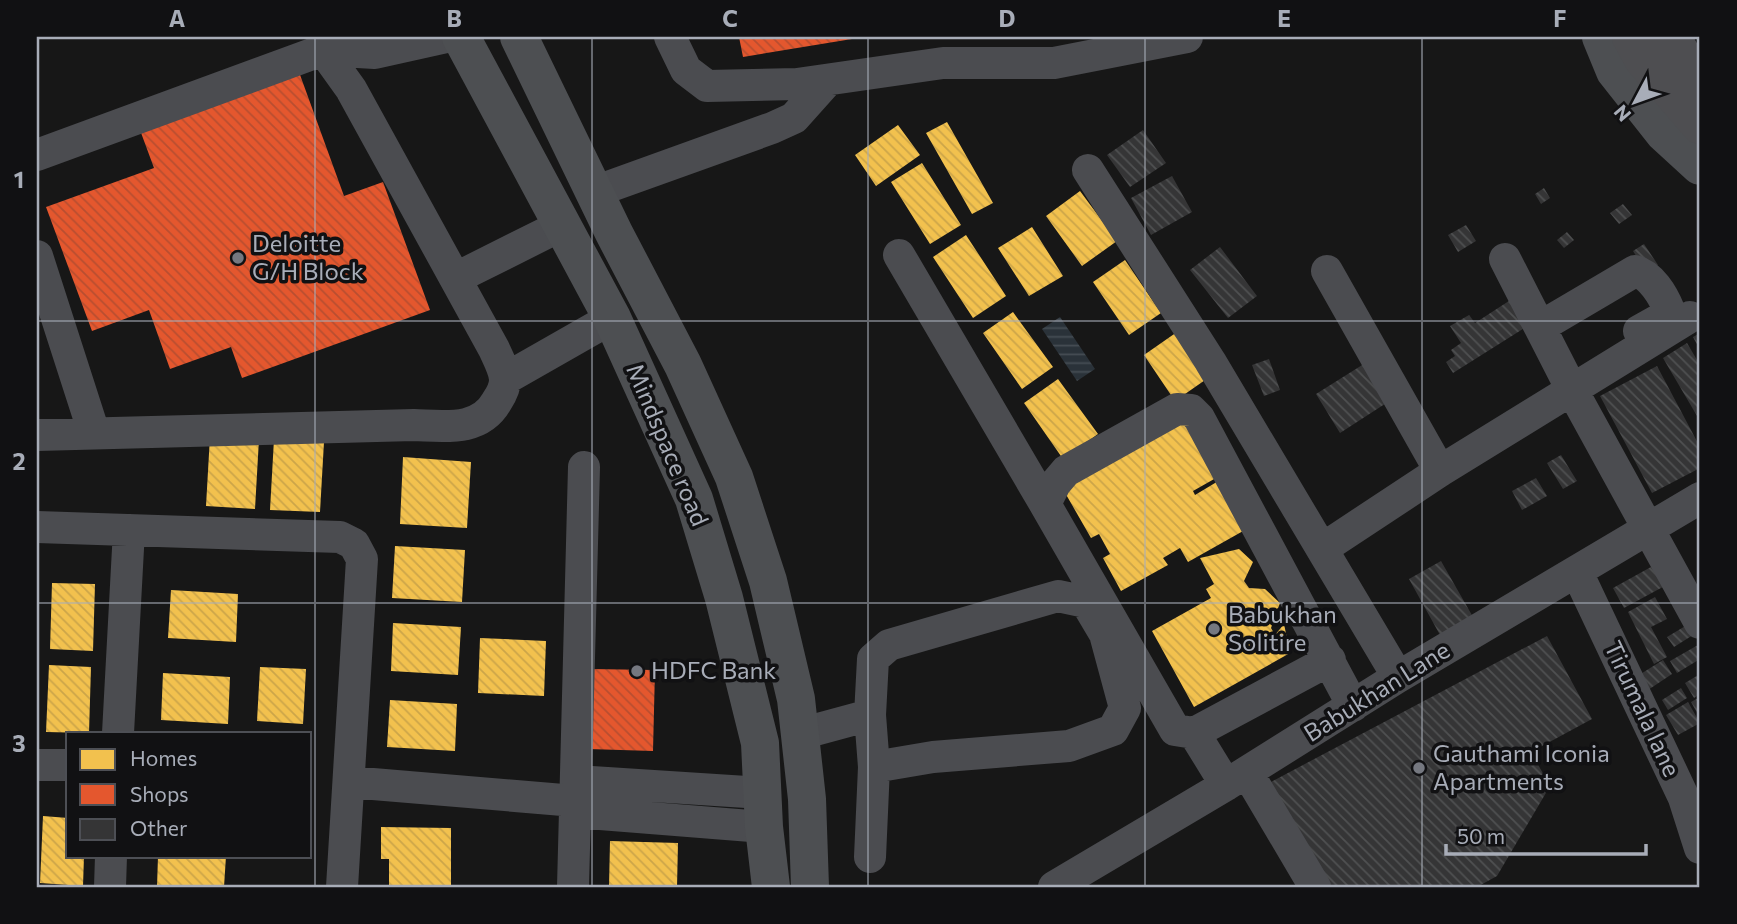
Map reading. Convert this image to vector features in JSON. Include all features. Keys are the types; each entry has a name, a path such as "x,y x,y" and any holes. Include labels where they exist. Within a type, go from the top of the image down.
{"highway":[{"path":"1631,37 1643,59 1700,125"},
{"path":"1672,37 1700,89"}],"main road":[{"name":"Mindspace road","path":"461,37 612,318 694,499 724,598 761,744 763,810 771,887"},
{"name":"Mindspace road","path":"519,37 594,192 683,365 734,477 768,581 796,699 807,800 810,887"},
{"path":"1601,37 1615,71 1664,133 1700,166"}],"street":[{"path":"37,155 329,43 374,52 447,37"},
{"path":"670,37 686,70 707,86 797,84 943,62 1054,63 1187,37"},
{"path":"37,435 414,425 460,427 481,419 492,410 502,393 505,379 494,349 351,89 329,43"},
{"path":"594,192 704,154 794,118 828,79"},
{"path":"1088,170 1210,361 1398,677"},
{"path":"456,278 562,225"},
{"path":"899,255 1175,730 1194,733 1330,660"},
{"path":"37,256 94,433"},
{"path":"1505,259 1547,322 1578,360 1585,364 1622,350 1690,317"},
{"path":"1328,271 1440,471"},
{"path":"1322,549 1440,471 1572,390 1664,317 1669,310 1665,300 1643,273 1635,271 1547,322"},
{"path":"505,379 612,318"},
{"path":"1547,322 1572,390 1700,623"},
{"path":"1045,504 1055,484 1066,471 1177,409 1191,410 1199,418 1353,706"},
{"path":"573,887 584,467"},
{"name":"Babukhan Lane","path":"1055,887 1398,677 1700,498"},
{"path":"37,527 340,537 354,544 362,559 342,887"},
{"path":"118,732 129,530"},
{"name":"Tirumala lane","path":"1577,572 1684,798 1700,849"},
{"path":"870,857 874,766 870,715 873,659 889,646 1058,596 1086,602 1105,634 1125,708 1113,730 1069,746 933,757 874,766"},
{"path":"800,734 870,715"},
{"path":"1194,733 1237,778 1315,887"},
{"path":"37,765 66,765"},
{"path":"349,782 763,810"},
{"path":"110,887 111,858"}],"shaded area":[{"path":"1060,317 1095,369 1077,381 1042,329"}],"building: Homes":[{"path":"947,122 993,203 972,214 926,133"},
{"path":"898,125 920,155 876,186 855,155"},
{"path":"922,163 961,225 930,244 891,182"},
{"path":"1080,191 1117,241 1082,266 1046,216"},
{"path":"1032,227 1063,276 1029,296 998,248"},
{"path":"966,235 1006,296 973,318 933,257"},
{"path":"1125,260 1161,313 1129,335 1093,282"},
{"path":"1013,312 1053,367 1022,389 983,333"},
{"path":"1177,332 1208,378 1175,401 1144,355"},
{"path":"1058,379 1098,434 1063,459 1024,403"},
{"path":"1187,411 1223,474 1193,491 1195,495 1225,477 1252,526 1188,562 1180,548 1163,558 1168,565 1121,591 1103,558 1110,554 1099,534 1091,538 1060,484"},
{"path":"210,436 259,439 255,509 206,506"},
{"path":"274,439 324,442 320,512 270,510"},
{"path":"403,457 471,462 467,528 400,524"},
{"path":"395,546 465,550 462,602 392,598"},
{"name":"Babukhan Solitire","path":"1239,549 1253,562 1244,581 1249,588 1265,589 1280,603 1271,628 1275,635 1284,624 1290,653 1194,707 1152,631 1211,598 1206,589 1214,584 1200,558"},
{"path":"52,583 95,584 93,651 50,649"},
{"path":"171,590 238,594 236,642 168,638"},
{"path":"393,623 461,627 458,675 391,671"},
{"path":"480,638 546,641 544,696 478,693"},
{"path":"49,665 91,667 89,732 46,732"},
{"path":"260,667 306,669 303,724 257,721"},
{"path":"163,673 230,677 228,724 161,720"},
{"path":"390,700 457,704 455,751 387,747"},
{"path":"43,816 66,818 66,858 84,858 83,886 40,883"},
{"path":"381,827 451,828 451,887 389,887 389,859 381,859"},
{"path":"610,841 678,843 677,887 609,887"},
{"path":"158,858 226,858 224,887 157,887"}],"building: Shops":[{"path":"739,37 858,37 858,38 743,57"},
{"name":"Deloitte G/H Block","path":"299,72 344,196 383,182 430,310 242,378 231,347 170,369 149,310 92,331 46,207 154,168 140,130"},
{"path":"590,669 655,670 653,751 588,749"}],"building: Other":[{"path":"1143,130 1166,163 1130,187 1107,155"},
{"path":"1172,176 1192,212 1151,235 1131,198"},
{"path":"1544,188 1550,198 1541,204 1535,194"},
{"path":"1623,204 1632,215 1619,224 1610,213"},
{"path":"1466,225 1476,241 1458,252 1448,235"},
{"path":"1567,232 1574,240 1564,248 1557,240"},
{"path":"1644,244 1658,265 1647,273 1633,251"},
{"path":"1220,247 1257,296 1228,318 1190,270"},
{"path":"1512,299 1529,325 1453,373 1446,362 1455,356 1451,350 1461,343 1450,326 1469,315 1475,323"},
{"path":"1700,333 1700,350 1693,337"},
{"path":"1687,343 1700,365 1700,421 1663,358"},
{"path":"1269,359 1280,390 1264,396 1252,365"},
{"path":"1367,362 1391,400 1340,433 1316,394"},
{"path":"1657,366 1700,447 1700,468 1652,493 1600,396"},
{"path":"1561,455 1577,481 1563,489 1547,463"},
{"path":"1536,478 1547,496 1522,510 1512,491"},
{"path":"1441,561 1473,617 1440,635 1409,579"},
{"path":"1660,562 1672,582 1624,608 1613,588"},
{"path":"1655,597 1667,619 1651,627 1667,657 1654,664 1628,612"},
{"path":"1687,625 1693,635 1674,647 1667,637"},
{"name":"Gauthami Iconia Apartments","path":"1547,636 1592,719 1531,752 1550,786 1497,876 1477,887 1329,887 1267,784"},
{"path":"1698,645 1700,659 1677,673 1670,661"},
{"path":"1663,660 1672,674 1648,690 1639,675"},
{"path":"1700,674 1700,694 1694,698 1685,683"},
{"path":"1681,688 1687,698 1668,710 1662,700"},
{"path":"1700,697 1700,718 1691,702"},
{"path":"1688,702 1700,723 1678,735 1666,715"}],"place":[{"name":"Deloitte G/H Block","path":"238,258"},
{"name":"Babukhan Solitire","path":"1214,629"},
{"name":"HDFC Bank","path":"637,671"},
{"name":"Gauthami Iconia Apartments","path":"1419,768"}]}
